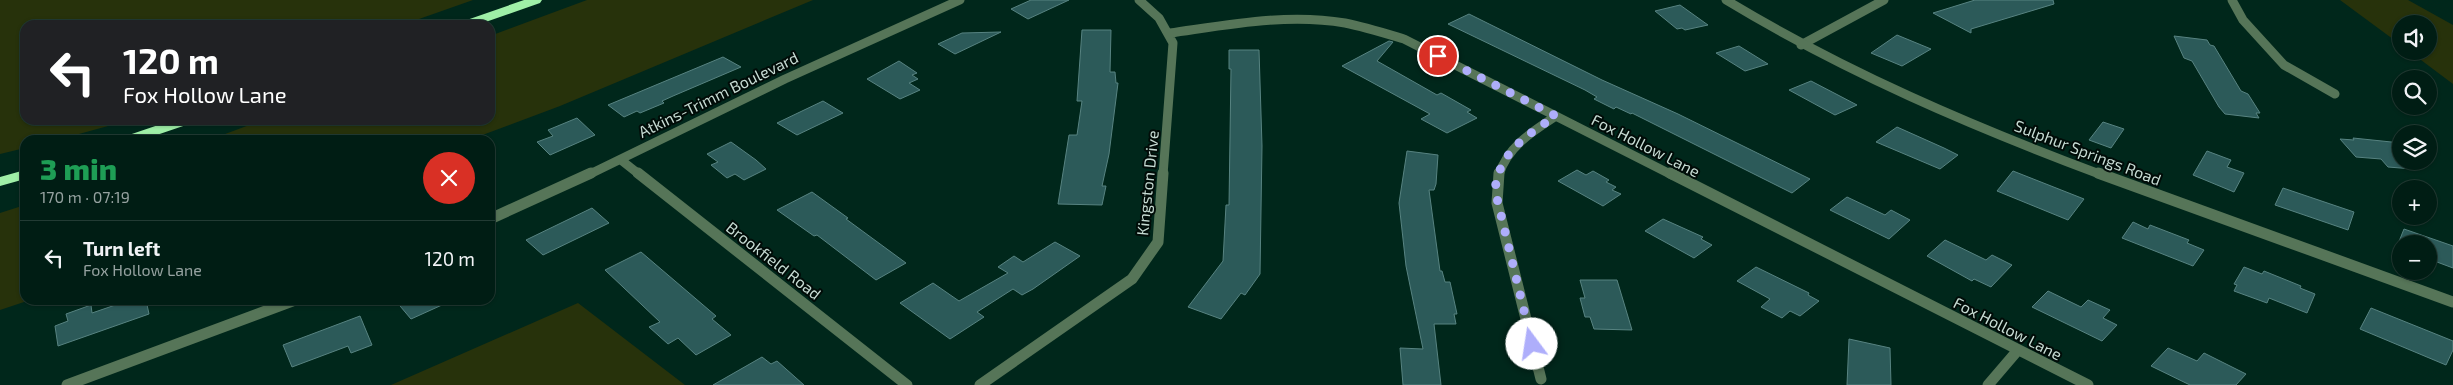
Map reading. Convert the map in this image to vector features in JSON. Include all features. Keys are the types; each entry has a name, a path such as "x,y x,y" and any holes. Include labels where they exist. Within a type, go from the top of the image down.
{"highway":[{"path":"479,20 536,0"},
{"path":"143,135 173,125"},
{"path":"0,182 20,176"}],"street":[{"name":"Atkins-Trimm Boulevard","path":"495,217 621,160 785,78 960,0"},
{"name":"Kingston Drive","path":"980,385 1132,279 1158,242 1173,43 1170,33 1157,14 1139,0"},
{"name":"Sulphur Springs Road","path":"1726,0 1801,45 1926,104 2041,152 2453,302"},
{"path":"1801,45 1884,0"},
{"path":"2232,0 2243,20 2284,65 2335,94"},
{"name":"Fox Hollow Lane","path":"1170,33 1292,18 1336,20 1360,24 1404,39 2088,385"},
{"path":"1541,379 1495,190 1497,177 1507,155 1524,137 1556,116"},
{"name":"Brookfield Road","path":"621,160 907,385"},
{"path":"67,385 282,305"},
{"path":"1988,385 2018,350"}],"green space":[{"path":"0,0 473,0 416,20 20,20 20,125 112,125 75,135 20,135 20,149 0,154"},
{"path":"587,0 813,0 560,106 482,135 222,135 250,125 495,125 495,34"},
{"path":"2340,0 2408,0 2435,15 2392,15 2392,38"},
{"path":"2437,16 2453,25 2453,84 2437,72 2437,70 2421,60 2437,60"},
{"path":"20,207 20,303 0,310 0,213"},
{"path":"578,303 685,385 391,385"}],"building":[{"path":"1031,0 1069,0 1028,19 1011,9"},
{"path":"1975,0 2053,0 2054,4 1971,29 1971,33 1933,13"},
{"path":"1680,5 1708,25 1685,30 1682,28 1677,29 1655,11"},
{"path":"1469,14 1810,179 1792,193 1632,113 1616,107 1614,109 1594,99 1597,97 1585,90 1448,24"},
{"path":"1082,30 1111,30 1110,72 1115,72 1116,83 1118,83 1109,154 1102,186 1106,186 1102,205 1058,204 1069,135 1077,135 1082,101 1077,101"},
{"path":"1001,32 955,54 938,44 962,33"},
{"path":"1897,35 1931,49 1902,66 1871,53"},
{"path":"2174,36 2207,40 2210,45 2214,46 2241,91 2248,94 2260,113 2256,113 2259,118 2225,114 2192,61 2184,58"},
{"path":"1389,41 1393,42 1377,61 1437,95 1441,93 1471,110 1467,112 1477,118 1447,133 1421,119 1430,114 1342,66"},
{"path":"1739,46 1768,64 1745,71 1716,53"},
{"path":"1229,50 1259,50 1262,146 1260,274 1245,295 1241,293 1221,319 1188,307 1223,261 1226,205 1229,205 1231,69 1229,69"},
{"path":"723,57 741,67 662,101 664,103 640,113 637,111 624,117 608,105"},
{"path":"899,61 917,73 912,75 918,79 909,83 920,90 900,99 867,79"},
{"path":"1811,81 1857,105 1835,115 1789,90"},
{"path":"823,101 843,113 797,135 777,123"},
{"path":"577,118 595,135 550,155 537,142 553,136 548,130"},
{"path":"2103,122 2124,129 2111,148 2089,140"},
{"path":"1897,127 1958,155 1940,169 1876,142"},
{"path":"2353,138 2392,142 2392,167 2388,167 2381,159 2356,157 2340,139 2354,140"},
{"path":"731,142 766,169 744,180 735,174 727,178 711,165 718,162 707,154"},
{"path":"1407,151 1438,155 1436,184 1434,190 1429,190 1440,271 1442,271 1445,282 1450,282 1457,314 1454,314 1456,324 1434,324 1441,385 1403,385 1400,348 1423,349 1406,266 1399,203"},
{"path":"2207,151 2231,160 2227,167 2244,173 2234,192 2193,175"},
{"path":"1577,170 1586,175 1593,171 1609,180 1606,182 1616,187 1612,190 1621,194 1603,206 1558,181"},
{"path":"2013,171 2084,199 2068,220 1997,191"},
{"path":"2283,188 2354,212 2348,230 2275,205"},
{"path":"812,192 906,263 876,280 817,235 814,236 777,210"},
{"path":"1847,197 1885,215 1891,210 1910,220 1889,239 1830,210"},
{"path":"592,208 609,223 543,255 526,240"},
{"path":"1663,219 1703,237 1701,239 1712,245 1694,258 1645,231"},
{"path":"2133,222 2148,229 2150,225 2189,240 2187,243 2204,250 2193,266 2122,238"},
{"path":"2404,229 2421,235 2402,235"},
{"path":"1945,240 1986,260 1992,255 2012,265 1991,287 1974,279 1972,281 1927,256"},
{"path":"2437,240 2453,246 2453,268 2437,262"},
{"path":"1055,242 1080,256 1022,295 1013,289 977,312 984,317 950,339 900,303 933,283 959,301 1008,273 998,267 1014,256 1023,262"},
{"path":"641,252 716,316 712,319 731,335 696,355 678,338 668,344 649,327 660,322 605,270"},
{"path":"1756,267 1809,293 1808,295 1819,301 1800,316 1790,311 1782,318 1761,307 1770,299 1737,281"},
{"path":"2244,267 2262,274 2264,271 2301,286 2300,288 2315,294 2307,313 2269,298 2267,303 2234,291 2237,285 2234,284"},
{"path":"1580,280 1617,280 1632,330 1594,329 1590,317 1585,317 1580,298 1585,298"},
{"path":"2048,291 2081,307 2088,300 2110,310 2103,318 2117,325 2102,341 2032,307"},
{"path":"91,305 92,313 115,305 147,305 149,314 58,346 55,326 68,321 66,314"},
{"path":"399,305 442,305 411,319"},
{"path":"2371,308 2453,341 2453,350 2446,365 2360,329"},
{"path":"360,316 372,345 351,353 348,346 292,367 283,345"},
{"path":"1849,339 1890,348 1891,385 1847,385"},
{"path":"2168,348 2197,361 2204,353 2246,374 2236,385 2190,385 2151,366"},
{"path":"762,357 771,364 777,361 804,385 713,385"}],"route":[{"path":"1438,56 1556,116 1524,137 1507,155 1501,165 1495,190 1532,344"}]}
